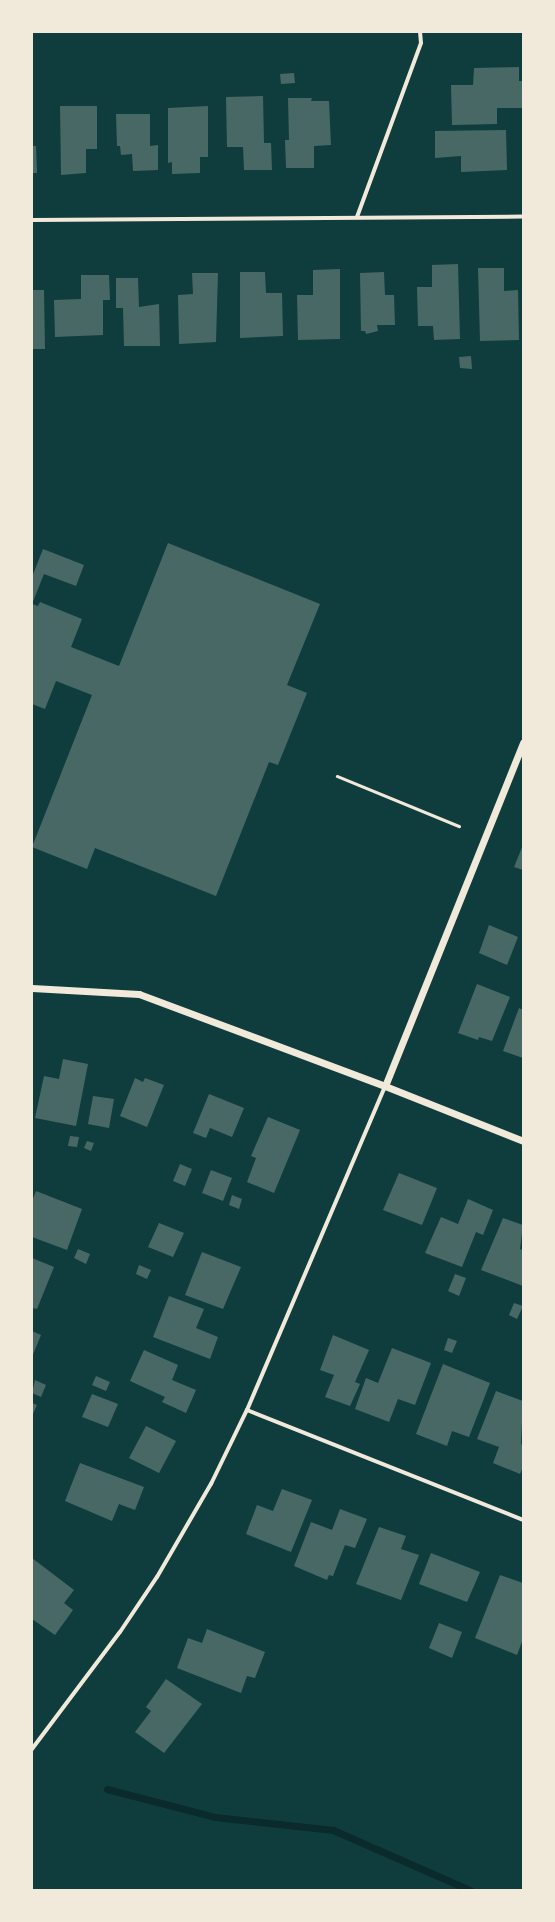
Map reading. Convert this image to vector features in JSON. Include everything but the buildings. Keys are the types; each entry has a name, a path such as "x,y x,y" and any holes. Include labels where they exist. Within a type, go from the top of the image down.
{"street":[{"path":"357,217 421,43 420,32"},
{"path":"32,220 523,217"},
{"path":"32,1749 120,1632 157,1576 211,1484 247,1410 385,1086 523,744"},
{"path":"32,988 139,994 385,1086 523,1141"},
{"path":"247,1410 523,1520"}],"path":[{"path":"337,776 459,826"}],"waterway":[{"path":"107,1789 215,1817 333,1830 470,1890"}]}
